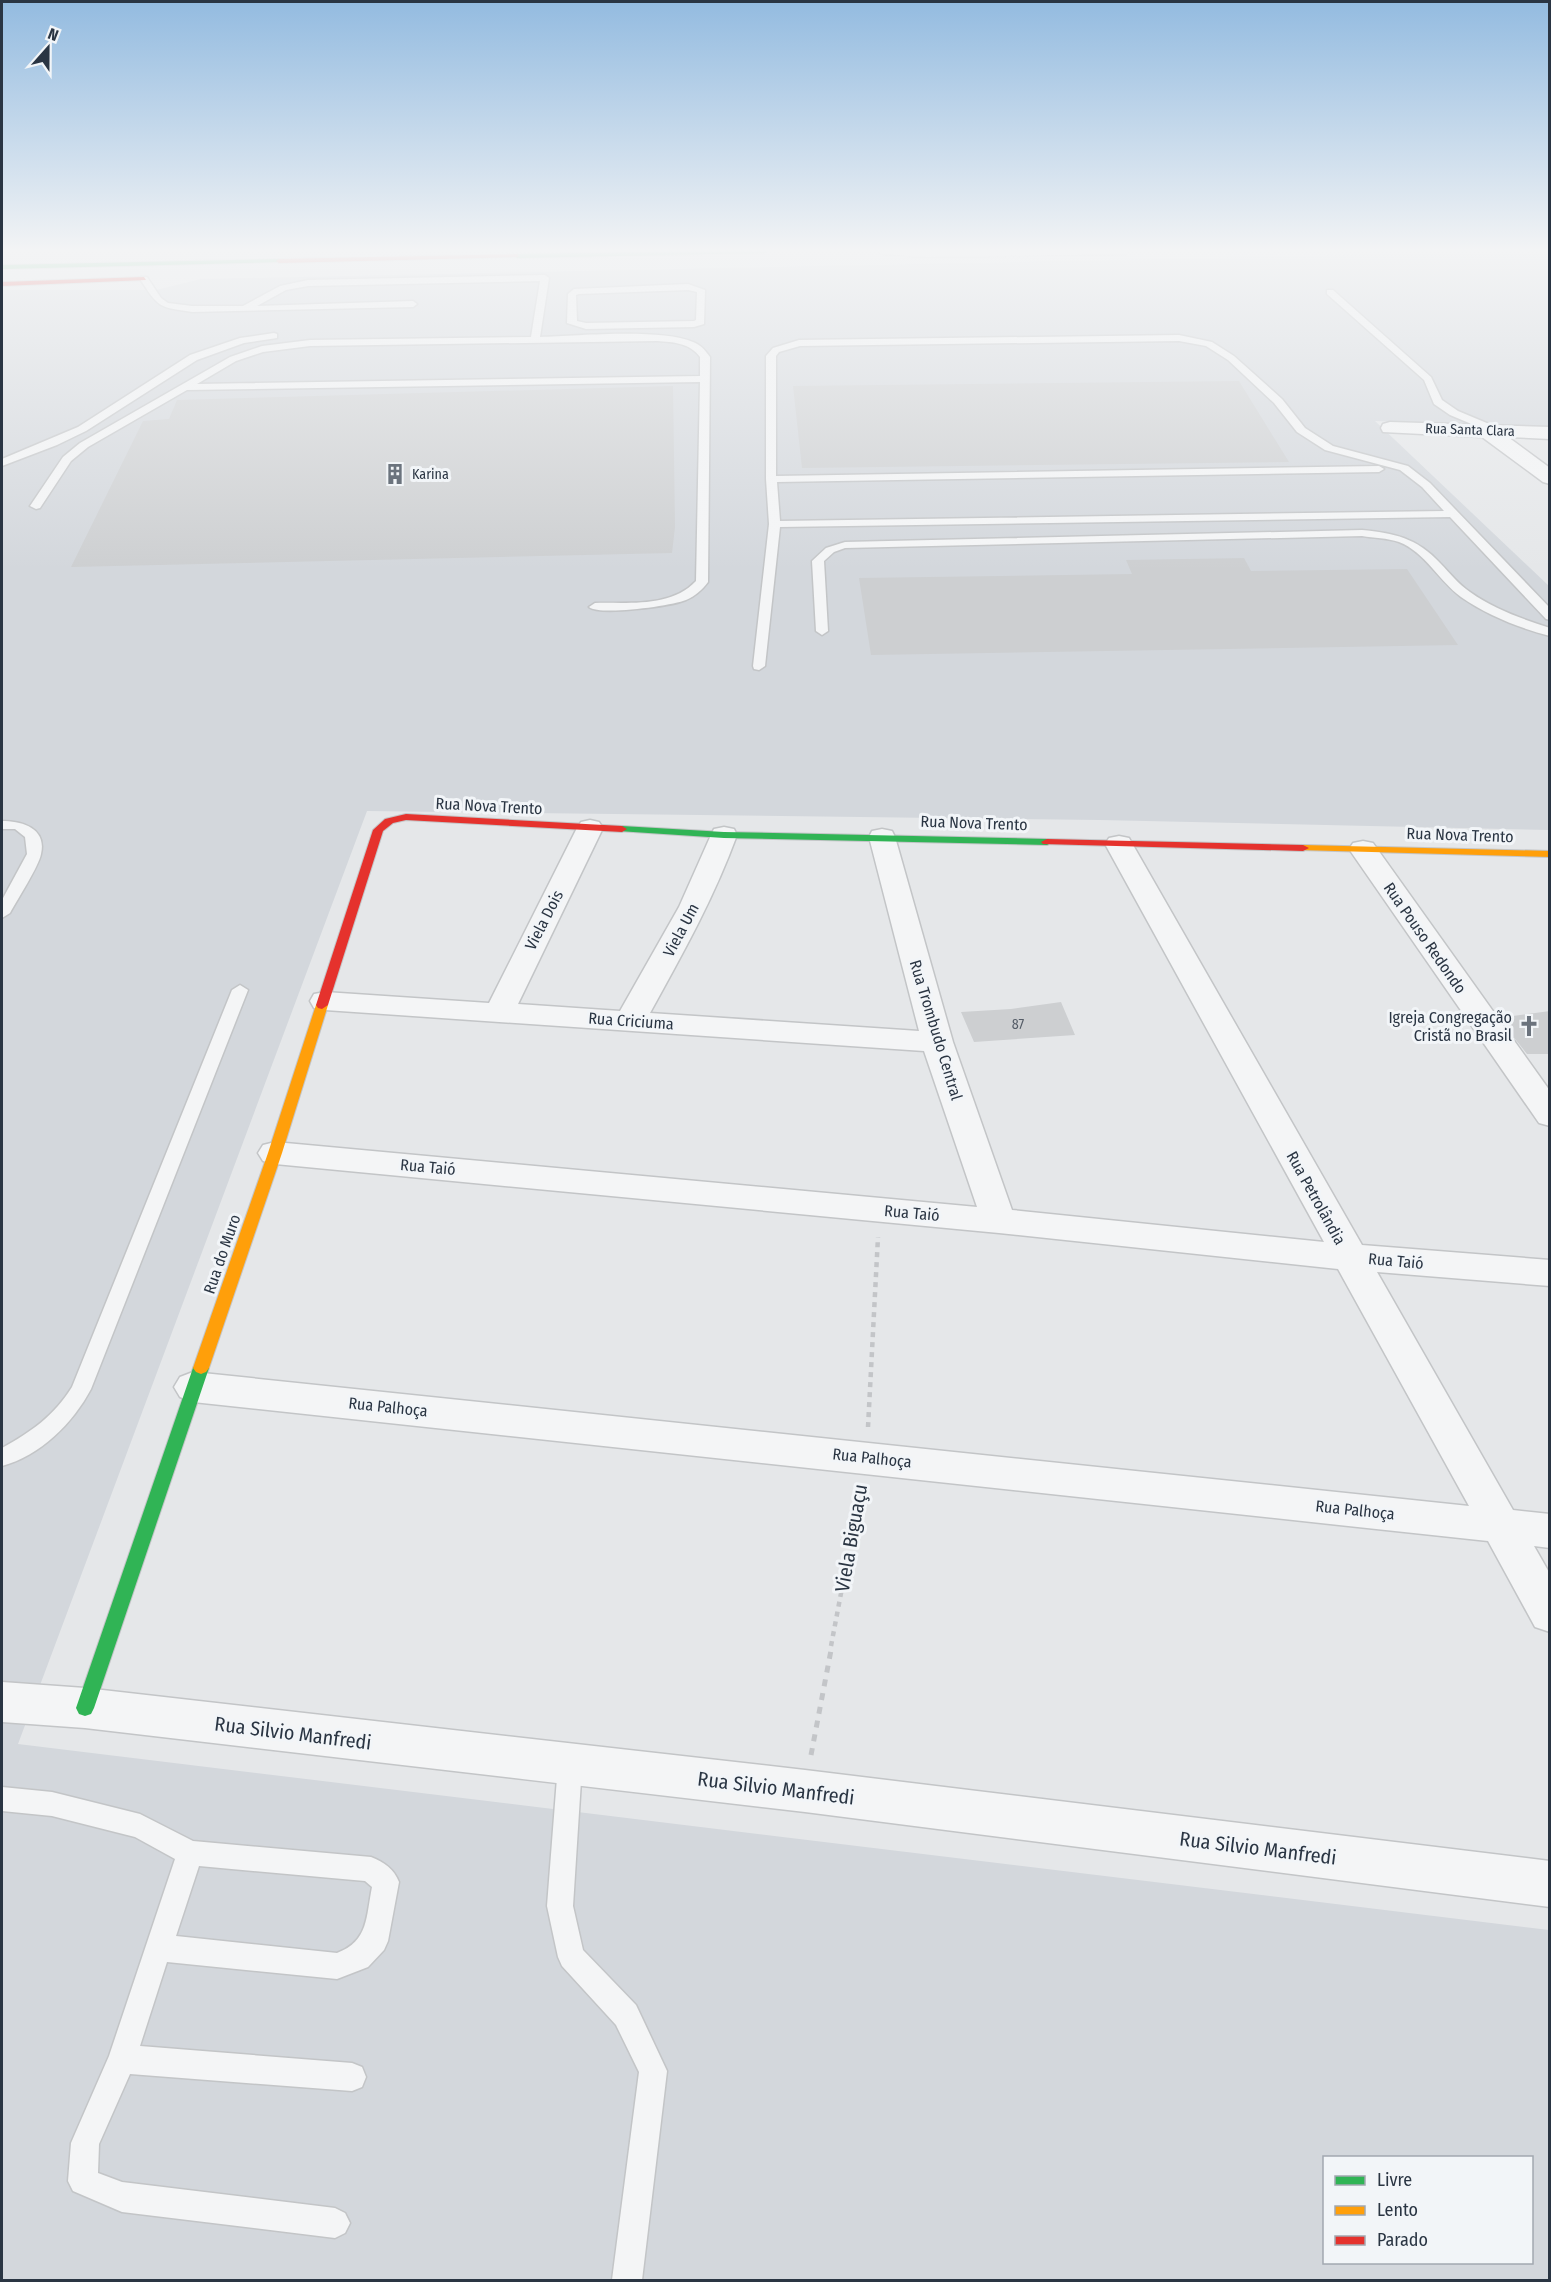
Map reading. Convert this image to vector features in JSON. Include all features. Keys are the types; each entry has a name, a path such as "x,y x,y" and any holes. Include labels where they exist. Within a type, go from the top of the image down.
{"main road":[{"name":"Rua Nova Trento","path":"398,818 724,835 1550,854"},
{"name":"Rua do Muro","path":"85,1708 275,1153 378,830 389,821 398,818"}],"street":[{"name":"Rua Santa Clara","path":"1390,428 1550,433"},
{"path":"1492,431 1550,478"},
{"name":"Viela Dois","path":"499,1012 590,828"},
{"name":"Viela Um","path":"630,1021 687,920 713,867 724,835"},
{"name":"Rua Trombudo Central","path":"882,837 937,1042 999,1221"},
{"name":"Rua Petrolândia","path":"1119,844 1550,1614"},
{"name":"Rua Pouso Redondo","path":"1363,849 1550,1115"},
{"name":"Rua Criciuma","path":"325,1001 937,1042"},
{"name":"Rua Taió","path":"275,1153 999,1221 1349,1257 1550,1273"},
{"name":"Rua Palhoça","path":"194,1387 1550,1531"},
{"name":"Rua Silvio Manfredi","path":"2,1702 85,1708 805,1791 1550,1884"}],"lane":[{"path":"2,463 82,429 193,357"},
{"path":"36,506 67,459 84,445 236,357"},
{"path":"595,607 672,602 697,590 702,582 705,357"},
{"path":"759,666 775,524 771,479 771,357"},
{"path":"1230,357 1278,401 1300,430 1329,448 1404,468 1426,485 1550,616"},
{"path":"1404,357 1428,379 1438,402 1454,413 1492,431"},
{"path":"183,387 705,379"},
{"path":"771,479 1404,468"},
{"path":"775,524 1453,514"},
{"path":"822,631 818,561 822,554 831,548 845,545 1362,533 1398,539 1415,546 1463,593 1480,604 1526,625 1550,632"},
{"path":"2,825 19,825 32,836 34,854 2,913"},
{"path":"2,1458 53,1428 69,1410 81,1389 240,990"},
{"path":"570,1765 560,1906 572,1957 626,2015 653,2071 627,2280"},
{"path":"2,1799 52,1804 140,1826 190,1853 370,1869 386,1882 375,1941 359,1958 337,1966 160,1948"},
{"path":"190,1853 122,2059 85,2143 83,2181 122,2197 334,2223"},
{"path":"122,2059 352,2077"}],"path":[{"name":"Viela Biguaçu","path":"805,1791 866,1457 879,1210"}],"shaded area":[{"path":"2,357 1549,357 1549,427 1375,421 1549,586 1549,830 1100,820 367,811 18,1744 1549,1930 1549,2280 2,2280"}],"building":[{"path":"1239,381 1289,462 802,468 793,386"},
{"name":"Karina","path":"673,386 675,527 672,553 71,567 143,421 169,419 177,400"},
{"path":"1244,558 1251,571 1407,569 1458,645 871,655 859,578 1132,574 1126,560"},
{"path":"1061,1002 1075,1035 974,1042 961,1012 1011,1009"},
{"name":"Igreja Congregação Cristã no Brasil","path":"1550,1011 1550,1054 1527,1054 1512,1035 1505,1017"}],"traffic: fast":[{"path":"622,829 724,835 1047,842"},
{"path":"85,1708 201,1368"}],"traffic: slow":[{"path":"1303,848 1550,854"},
{"path":"201,1368 275,1153 322,1005"}],"traffic: jam":[{"path":"322,1005 378,830 389,821 406,817 622,829"},
{"path":"1047,842 1303,848"}],"place":[{"name":"Karina","path":"395,474"},
{"name":"Igreja Congregação Cristã no Brasil","path":"1529,1026"}]}
